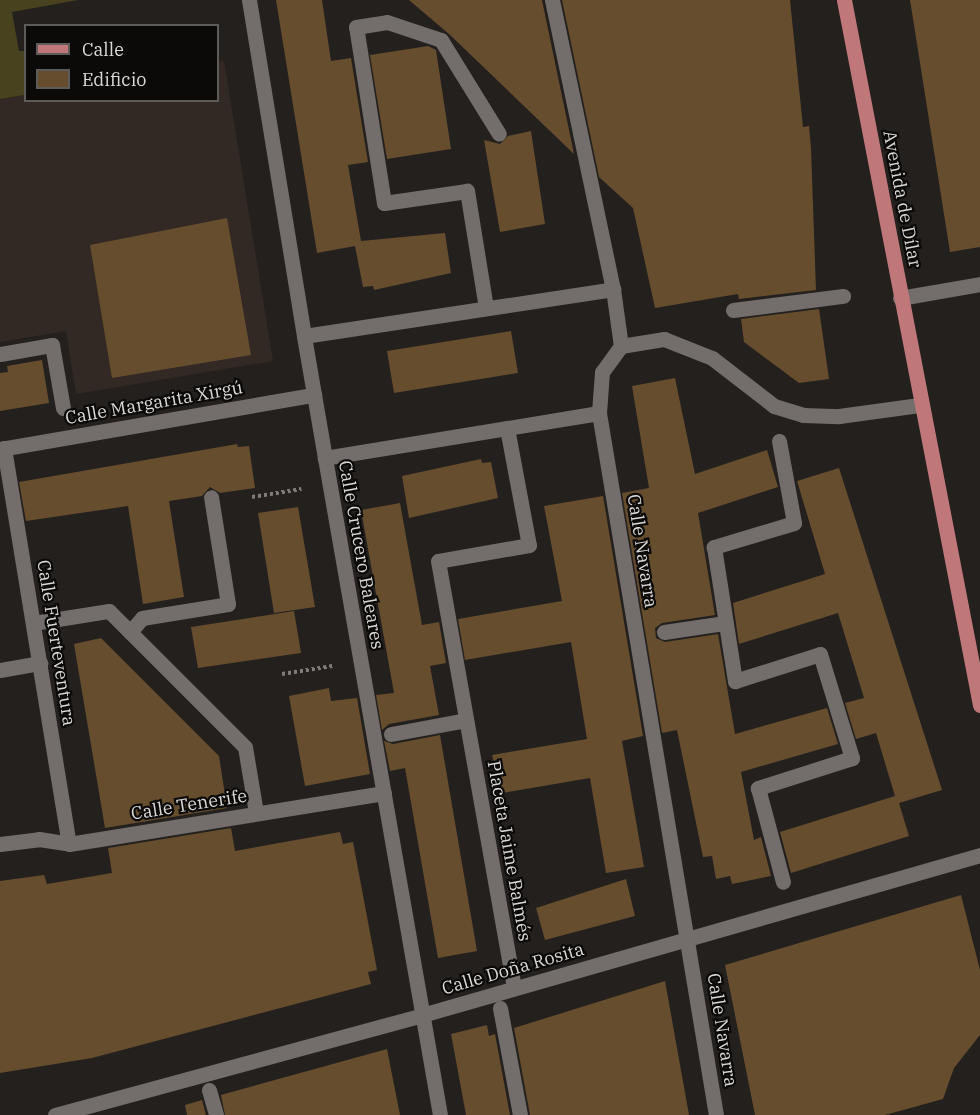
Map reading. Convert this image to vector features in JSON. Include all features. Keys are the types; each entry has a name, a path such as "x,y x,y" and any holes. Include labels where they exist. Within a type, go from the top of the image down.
{"main road":[{"name":"Avenida de Dílar","path":"844,0 920,405 980,705"}],"street":[{"name":"Calle Crucero Baleares","path":"249,0 314,395 440,1115"},
{"path":"552,0 613,289 621,346 664,339 712,358 774,406 803,415 839,416 920,405"},
{"path":"486,308 467,191 384,203 356,27 387,22 441,40 499,134"},
{"path":"900,298 980,284"},
{"path":"304,336 613,289"},
{"path":"733,310 843,296"},
{"path":"0,354 52,345 63,408"},
{"name":"Calle Navarra","path":"621,346 602,372 599,413 717,1115"},
{"name":"Calle Margarita Xirgú","path":"2,449 314,395"},
{"path":"325,458 599,413"},
{"name":"Placeta Jaime Balmés","path":"507,428 529,545 438,561 514,988"},
{"path":"779,441 794,523 714,547 735,681 820,654 852,758 758,788 783,882"},
{"name":"Calle Fuerteventura","path":"2,449 69,844"},
{"path":"130,632 142,618 228,604 211,497"},
{"path":"33,623 109,611 245,747 256,813"},
{"path":"664,632 725,623"},
{"path":"0,670 40,663"},
{"path":"391,734 466,720"},
{"name":"Calle Tenerife","path":"0,844 39,838 69,844 384,793"},
{"name":"Calle Doña Rosita","path":"55,1115 422,1015 980,855"},
{"path":"500,1008 520,1115"},
{"path":"209,1090 216,1115"}],"path":[{"path":"252,497 302,489"},
{"path":"282,674 332,666"}],"shaded area":[{"path":"0,0 78,0 12,12 19,51 24,51 24,95 0,99"},
{"path":"224,61 273,361 76,394 66,331 0,342 0,99 24,95 24,102 219,102 219,62"}],"building":[{"path":"276,0 322,0 331,61 351,58 368,162 348,165 361,241 445,233 451,273 374,290 373,286 363,287 355,246 317,253"},
{"path":"409,0 542,0 574,154 449,34"},
{"path":"562,0 790,0 803,127 809,126 811,148 816,290 739,299 738,294 655,308 633,208 599,177"},
{"path":"910,0 980,0 980,247 950,252"},
{"path":"428,46 436,50 451,149 387,159 370,55"},
{"path":"531,131 545,224 500,232 484,140 500,144 508,136"},
{"path":"227,218 251,355 112,378 90,245"},
{"path":"819,309 829,379 799,383 744,342 741,319"},
{"path":"511,331 518,373 394,393 387,351"},
{"path":"42,360 49,403 0,411 0,373 8,372 7,366"},
{"path":"675,378 695,474 767,450 778,487 698,513 715,615 662,623 655,628 656,638 665,642 718,634 735,734 827,708 838,744 741,772 754,840 761,837 771,876 732,884 730,876 716,879 712,856 703,857 677,730 662,733 622,493 649,488 632,386"},
{"path":"237,444 238,447 249,446 255,488 220,493 210,487 202,496 169,501 184,597 143,604 128,506 26,521 19,482"},
{"path":"481,459 482,463 491,462 498,498 409,518 402,476"},
{"path":"839,468 942,790 899,803 909,836 791,873 780,832 895,796 876,733 856,739 845,703 864,698 838,613 739,644 733,603 825,574 797,481"},
{"path":"603,496 643,736 622,741 644,867 606,873 590,778 502,793 492,755 587,739 571,642 465,660 458,619 562,601 544,506"},
{"path":"400,503 422,625 439,622 446,663 430,666 439,715 389,724 382,730 376,695 394,693 361,510"},
{"path":"298,507 315,607 274,613 258,513"},
{"path":"294,611 301,653 198,668 191,627"},
{"path":"101,638 219,756 227,808 105,828 74,644"},
{"path":"329,688 331,701 357,698 370,774 305,786 289,696"},
{"path":"440,735 477,951 438,958 405,768 390,771 384,741 393,744"},
{"path":"231,828 235,851 340,832 343,844 353,842 377,970 368,972 371,984 92,1058 0,1073 0,881 44,875 47,884 112,873 108,848"},
{"path":"626,879 635,916 545,940 536,908"},
{"path":"961,895 980,970 980,1035 954,1068 943,1099 885,1115 755,1115 725,965"},
{"path":"665,981 689,1115 530,1115 514,1028"},
{"path":"487,1025 489,1036 495,1034 510,1115 466,1115 451,1034"},
{"path":"387,1049 400,1115 225,1115 221,1095"},
{"path":"202,1100 206,1115 187,1115 185,1105"}]}
